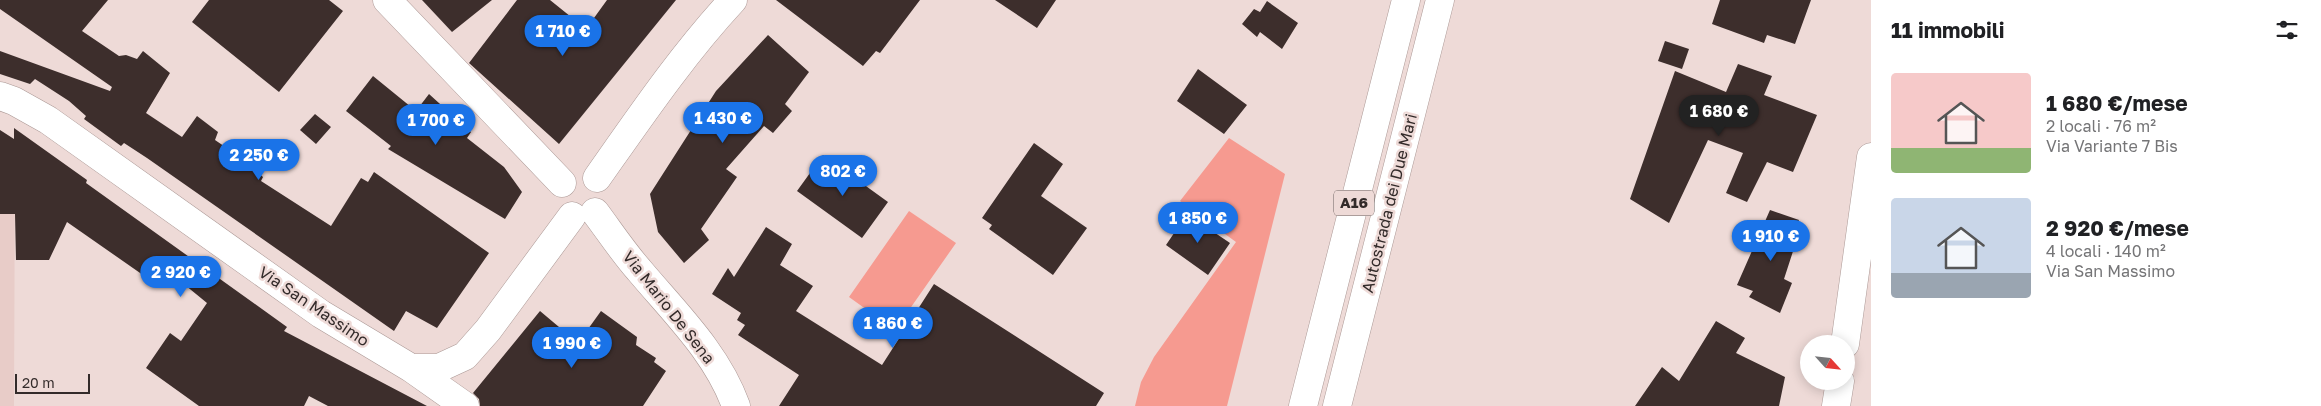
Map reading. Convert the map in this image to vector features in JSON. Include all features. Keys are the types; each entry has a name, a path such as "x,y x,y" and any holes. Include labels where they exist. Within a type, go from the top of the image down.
{"main road":[{"path":"387,0 562,183"},
{"path":"597,178 660,86 702,33 733,0"},
{"name":"Autostrada dei Due Mari","path":"1303,406 1406,0"},
{"name":"Autostrada dei Due Mari","path":"1337,406 1440,0"},
{"name":"Via San Massimo","path":"0,96 14,101 48,120 322,314 411,368 465,406"},
{"path":"1846,335 1871,157"},
{"path":"411,368 439,368 465,356 584,214 603,200 603,192 597,178 582,172 574,174 562,183 558,192 559,202 564,210 584,214"},
{"name":"Via Mario De Sena","path":"584,214 637,268 699,341 728,384 736,406"},
{"path":"1836,406 1839,390"}],"shaded area":[{"path":"1229,138 1285,174 1227,406 1135,406 1141,382 1154,357 1236,242 1180,201"},
{"path":"0,158 15,159 14,406 0,406"},
{"path":"909,211 956,243 895,330 849,297"}],"building":[{"path":"0,0 108,0 82,31 119,56 126,55 137,59 143,51 170,73 146,113 182,137 197,116 218,132 215,140 240,157 263,177 261,181 331,226 361,178 368,182 374,172 489,253 437,328 406,311 394,331 147,158 124,143 121,146 84,119 86,116 69,101 35,79 30,84 0,74 0,51 110,91 112,87 0,9"},
{"path":"209,0 329,0 343,11 279,92 192,22"},
{"path":"422,0 492,0 452,32"},
{"path":"517,0 550,0 586,29 607,0 676,0 559,144 469,63"},
{"path":"776,0 920,0 880,53 876,51 863,66"},
{"path":"995,0 1056,0 1037,28"},
{"path":"1720,0 1811,0 1795,44 1767,35 1764,43 1712,24"},
{"path":"1267,1 1298,23 1282,49 1260,32 1257,37 1242,24 1254,9 1260,12"},
{"path":"768,35 809,72 785,104 792,111 773,133 764,126 726,169 737,177 701,229 709,240 684,263 658,232 650,194 716,91"},
{"path":"1665,41 1689,49 1682,69 1658,61"},
{"path":"1738,64 1772,76 1764,95 1817,115 1793,172 1767,162 1747,202 1726,193 1743,153 1708,140 1669,223 1630,199 1675,71 1726,92"},
{"path":"1198,69 1247,105 1224,134 1177,101"},
{"path":"373,76 416,111 429,94 471,132 467,138 504,167 522,192 505,219 388,149 391,146 346,111"},
{"path":"315,114 331,127 316,144 300,130"},
{"path":"14,128 87,180 86,183 287,327 284,331 427,406 328,406 309,396 304,406 199,406 146,368 170,333 181,341 207,303 163,267 153,282 67,222 49,260 16,260 15,214 0,214 0,130 14,139"},
{"path":"1034,143 1063,164 1041,196 1087,228 1053,275 989,229 992,225 982,218"},
{"path":"823,155 888,202 862,238 797,191"},
{"path":"1770,210 1799,220 1792,237 1797,239 1784,279 1792,283 1780,313 1749,297 1753,291 1737,285"},
{"path":"1187,214 1230,243 1208,275 1166,245"},
{"path":"766,227 792,244 780,265 813,286 796,311 882,365 934,284 1104,393 1096,406 779,406 799,375 738,335 745,325 737,320 741,313 712,294 728,268 734,277"},
{"path":"540,311 578,343 601,311 637,337 636,345 656,358 654,362 666,371 643,406 480,406 479,399 473,393"},
{"path":"1716,321 1745,338 1736,353 1785,377 1779,406 1635,406 1662,367 1679,381"}]}
